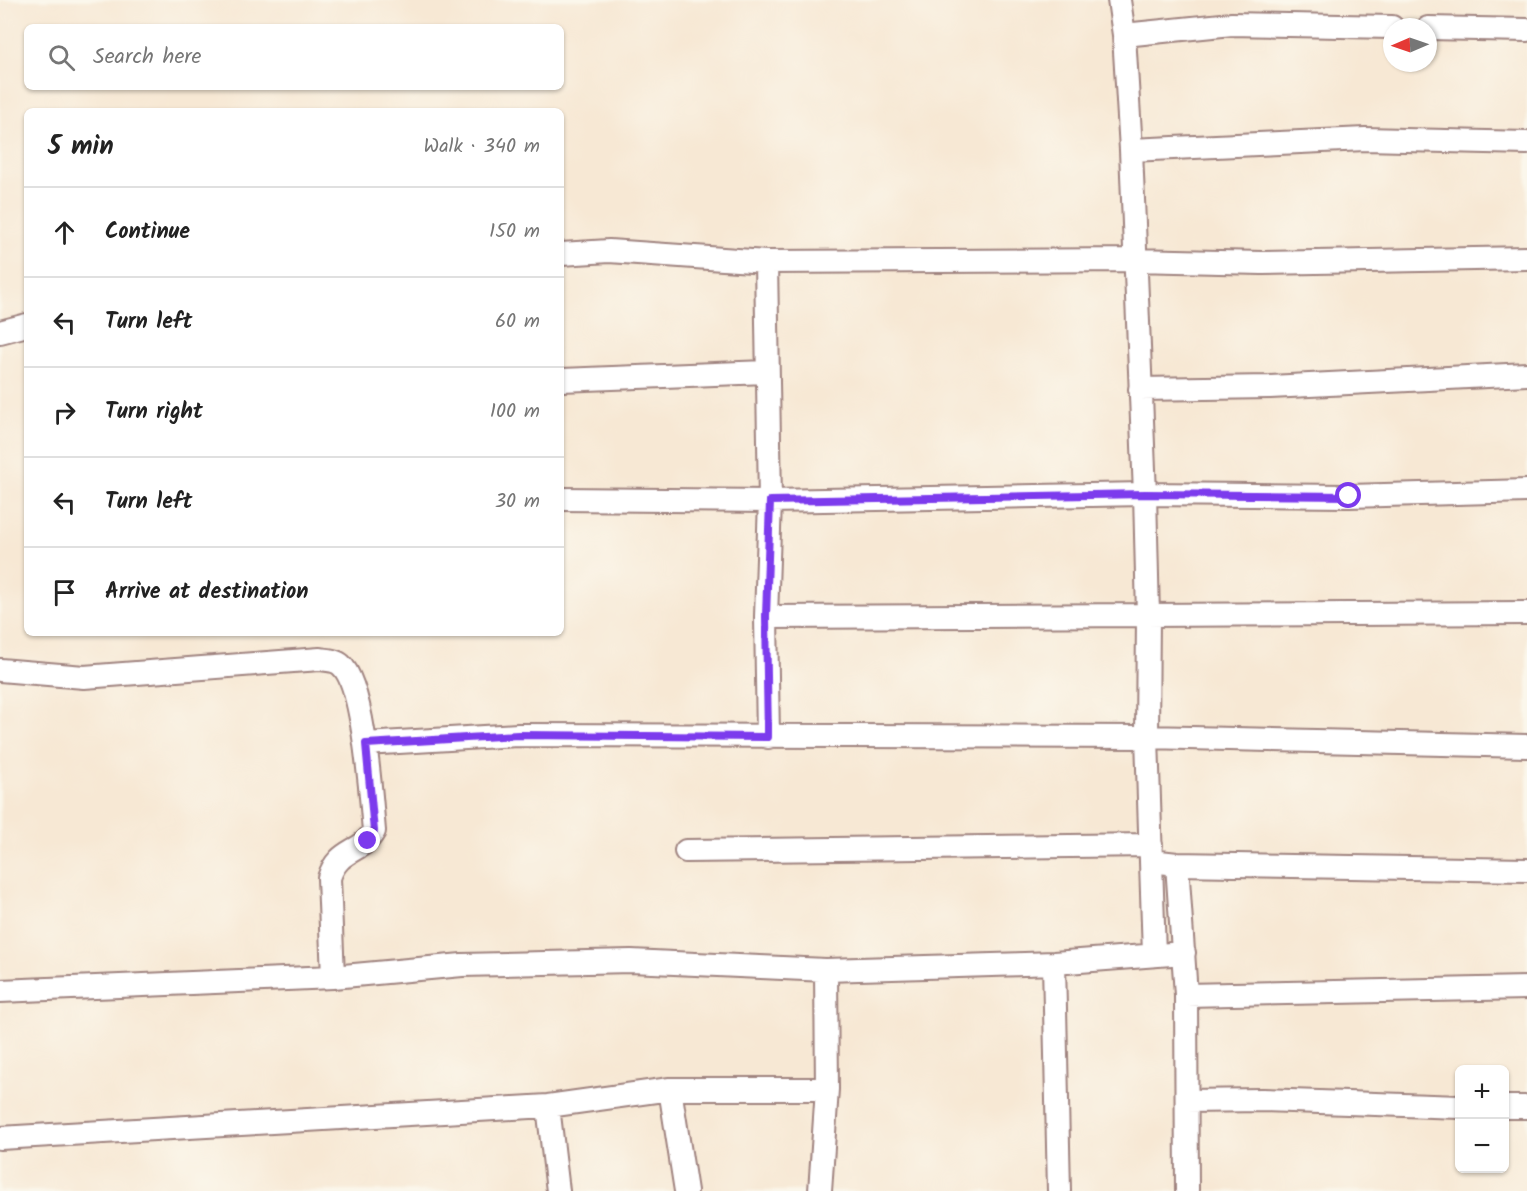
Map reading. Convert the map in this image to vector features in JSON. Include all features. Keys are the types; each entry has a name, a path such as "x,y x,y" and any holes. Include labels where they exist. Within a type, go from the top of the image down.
{"street":[{"path":"1119,0 1124,35 1131,150 1145,494 1148,616 1147,737 1154,955"},
{"path":"1124,35 1232,24 1383,27"},
{"path":"1437,28 1527,30"},
{"path":"1131,150 1365,139 1527,143"},
{"path":"564,254 609,251 766,262 1134,260 1262,263 1527,258"},
{"path":"766,262 766,372 770,501 766,616 768,737"},
{"path":"0,332 24,326"},
{"path":"564,380 766,372"},
{"path":"1140,389 1270,387 1527,374"},
{"path":"564,499 770,501 1145,494 1349,496 1527,491"},
{"path":"766,616 1527,613"},
{"path":"0,670 84,677 320,658 340,663 350,675 366,744 374,831 368,841 333,864 328,878 333,977"},
{"path":"366,744 518,735 1147,737 1527,746"},
{"path":"686,851 1151,853 1177,864 1527,870"},
{"path":"1177,864 1186,995 1187,1191"},
{"path":"0,991 333,977 462,965 631,961 826,970 1054,963 1184,953"},
{"path":"1054,963 1059,1191"},
{"path":"820,1191 827,1089 826,970"},
{"path":"1186,995 1527,988"},
{"path":"0,1138 548,1106 670,1089 827,1089"},
{"path":"670,1089 686,1191"},
{"path":"1186,1101 1262,1100 1455,1107"},
{"path":"548,1106 558,1191"},
{"path":"1509,1107 1527,1107"}],"route":[{"path":"368,841 374,831 366,744 518,735 768,737 766,616 770,501 1145,494 1349,496"}]}
